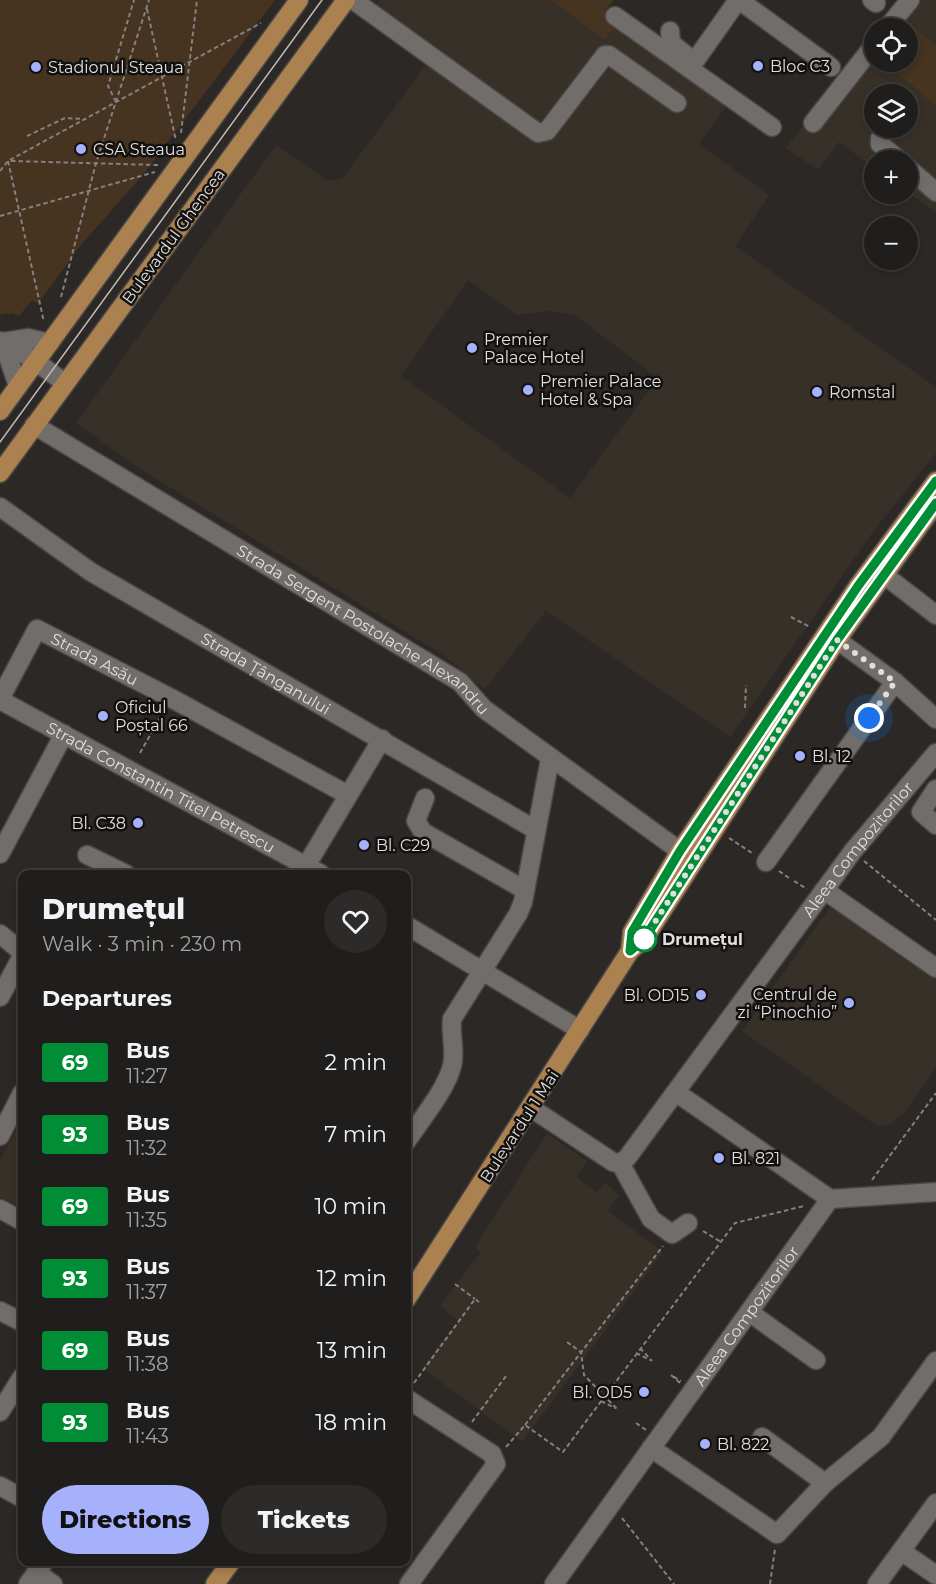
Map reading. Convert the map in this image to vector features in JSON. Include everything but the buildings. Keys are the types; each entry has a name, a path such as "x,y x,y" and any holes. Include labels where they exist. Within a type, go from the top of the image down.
{"main road":[{"path":"0,411 179,160 299,0"},
{"name":"Bulevardul Ghencea","path":"0,473 346,0"},
{"name":"Bulevardul 1 Mai","path":"630,951 632,932 680,851 858,586 936,481"},
{"name":"Bulevardul 1 Mai","path":"411,1292 630,951 644,939 837,640 936,503"},
{"path":"215,1584 228,1566"}],"street":[{"path":"353,0 538,133 547,132 605,55 609,55 677,103"},
{"path":"692,64 738,0 831,67"},
{"path":"895,18 910,0"},
{"path":"615,16 692,64 772,127"},
{"path":"670,31 671,43 692,64"},
{"path":"813,123 864,58"},
{"path":"880,138 880,144 887,150"},
{"path":"918,177 936,192"},
{"path":"1,341 28,338 51,342"},
{"path":"1,341 65,383"},
{"path":"1,341 18,387"},
{"name":"Strada Sergent Postolache Alexandru","path":"34,425 460,682 484,709 680,851"},
{"name":"Strada Țânganului","path":"0,507 91,572 234,657 382,739 536,830"},
{"path":"883,574 936,615"},
{"name":"Strada Asău","path":"0,699 37,629 171,698 348,795"},
{"path":"837,640 895,682 936,719"},
{"path":"766,862 895,682"},
{"name":"Strada Constantin Titel Petrescu","path":"0,699 314,870"},
{"path":"763,754 762,728 788,716"},
{"path":"0,854 64,734"},
{"path":"314,870 348,795 382,739"},
{"name":"Aleea Compozitorilor","path":"620,1163 627,1158 677,1093 853,851 936,753"},
{"path":"411,1134 453,1065 450,1032 452,1019 518,914 525,890 550,759"},
{"path":"936,789 921,812 936,825"},
{"path":"425,798 416,821 418,827 525,890"},
{"path":"87,855 118,870"},
{"path":"824,890 936,968"},
{"path":"411,928 580,1030"},
{"path":"0,934 18,950"},
{"path":"0,997 18,962"},
{"path":"677,1093 830,1199 936,1192"},
{"path":"2,1126 18,1100"},
{"path":"531,1108 613,1162 620,1163 651,1219 672,1234 688,1223"},
{"name":"Aleea Compozitorilor","path":"554,1584 830,1199"},
{"path":"1,1213 18,1219"},
{"path":"0,1311 18,1320"},
{"path":"749,1312 816,1360"},
{"path":"651,1448 777,1534 825,1483 881,1437 936,1361"},
{"path":"0,1412 18,1383"},
{"path":"409,1584 494,1469 496,1459 462,1435 411,1392"},
{"path":"762,1437 825,1483"},
{"path":"2,1491 18,1497"},
{"path":"877,1584 936,1503"},
{"path":"901,1551 936,1575"},
{"path":"36,1572 53,1584"}],"path":[{"path":"116,102 108,86 134,0"},
{"path":"60,303 96,163 149,0"},
{"path":"179,160 197,0"},
{"path":"146,8 179,160"},
{"path":"0,171 8,161 263,22"},
{"path":"27,136 65,118 84,119"},
{"path":"8,161 96,163 179,160"},
{"path":"0,216 179,160"},
{"path":"8,161 47,336 51,342"},
{"path":"791,617 812,628"},
{"path":"745,708 746,685"},
{"path":"140,753 171,698"},
{"path":"853,851 936,920"},
{"path":"860,1196 936,1093"},
{"path":"525,1425 563,1452 735,1223 830,1199"},
{"path":"688,1223 721,1242"},
{"path":"496,1459 525,1425 672,1234"},
{"path":"411,1390 477,1301 455,1284"},
{"path":"567,1342 581,1352 584,1375 617,1409 601,1401"},
{"path":"636,1353 652,1361 640,1348"},
{"path":"462,1435 506,1376"},
{"path":"611,1504 674,1584"},
{"path":"770,1584 777,1534"}],"shaded area":[{"name":"CSA Steaua","path":"0,0 275,0 143,175 80,246 38,304 32,300 19,316 12,313 0,315"},
{"path":"380,0 551,0 605,39 614,28 727,105 699,144 769,195 735,246 936,387 936,453 872,533 730,737 546,611 485,689 440,653 145,472 76,423 276,145 328,181 342,179 429,61 367,17","holes":["468,280 517,315 547,311 575,315 658,378 570,498 401,376"]},
{"path":"551,0 614,0 606,10 614,28 605,40"},
{"path":"900,0 936,0 936,213 918,200 918,150 864,150 864,161 839,142 818,170 786,148 864,46 864,72 918,72 918,18 886,18"},
{"path":"918,30 936,46 936,106 918,90 918,84 910,84 897,72 918,72"},
{"name":"Centrul de zi “Pinochio”","path":"833,903 936,976 936,1067 906,1111 889,1125 877,1126 742,1031"},
{"path":"18,1127 18,1206 0,1197 0,1160"},
{"path":"547,1133 587,1161 577,1177 597,1193 605,1183 619,1195 608,1211 663,1252 522,1442 422,1368 458,1320 440,1306 480,1253 475,1247"}],"tram line":[{"path":"0,442 322,0"}],"bus line":[{"name":"69","path":"936,481 914,507 858,586 680,851 632,932 630,951 644,939 837,640 936,503"}],"place":[{"name":"Bloc C3","path":"758,66"},
{"name":"Stadionul Steaua","path":"36,67"},
{"name":"CSA Steaua","path":"81,149"},
{"name":"Premier Palace Hotel","path":"472,348"},
{"name":"Premier Palace Hotel & Spa","path":"528,390"},
{"name":"Romstal","path":"817,392"},
{"name":"Oficiul Poștal 66","path":"103,716"},
{"name":"Bl. 12","path":"800,756"},
{"name":"Bl. C38","path":"138,823"},
{"name":"Bl. C29","path":"364,845"},
{"name":"Drumețul","path":"644,939"},
{"name":"Bl. OD15","path":"701,995"},
{"name":"Centrul de zi “Pinochio”","path":"849,1003"},
{"name":"Bl. 821","path":"719,1158"},
{"name":"Bl. OD5","path":"644,1392"},
{"name":"Bl. 822","path":"705,1444"}],"route":[{"path":"644,939 837,640 895,682 869,718"}]}
